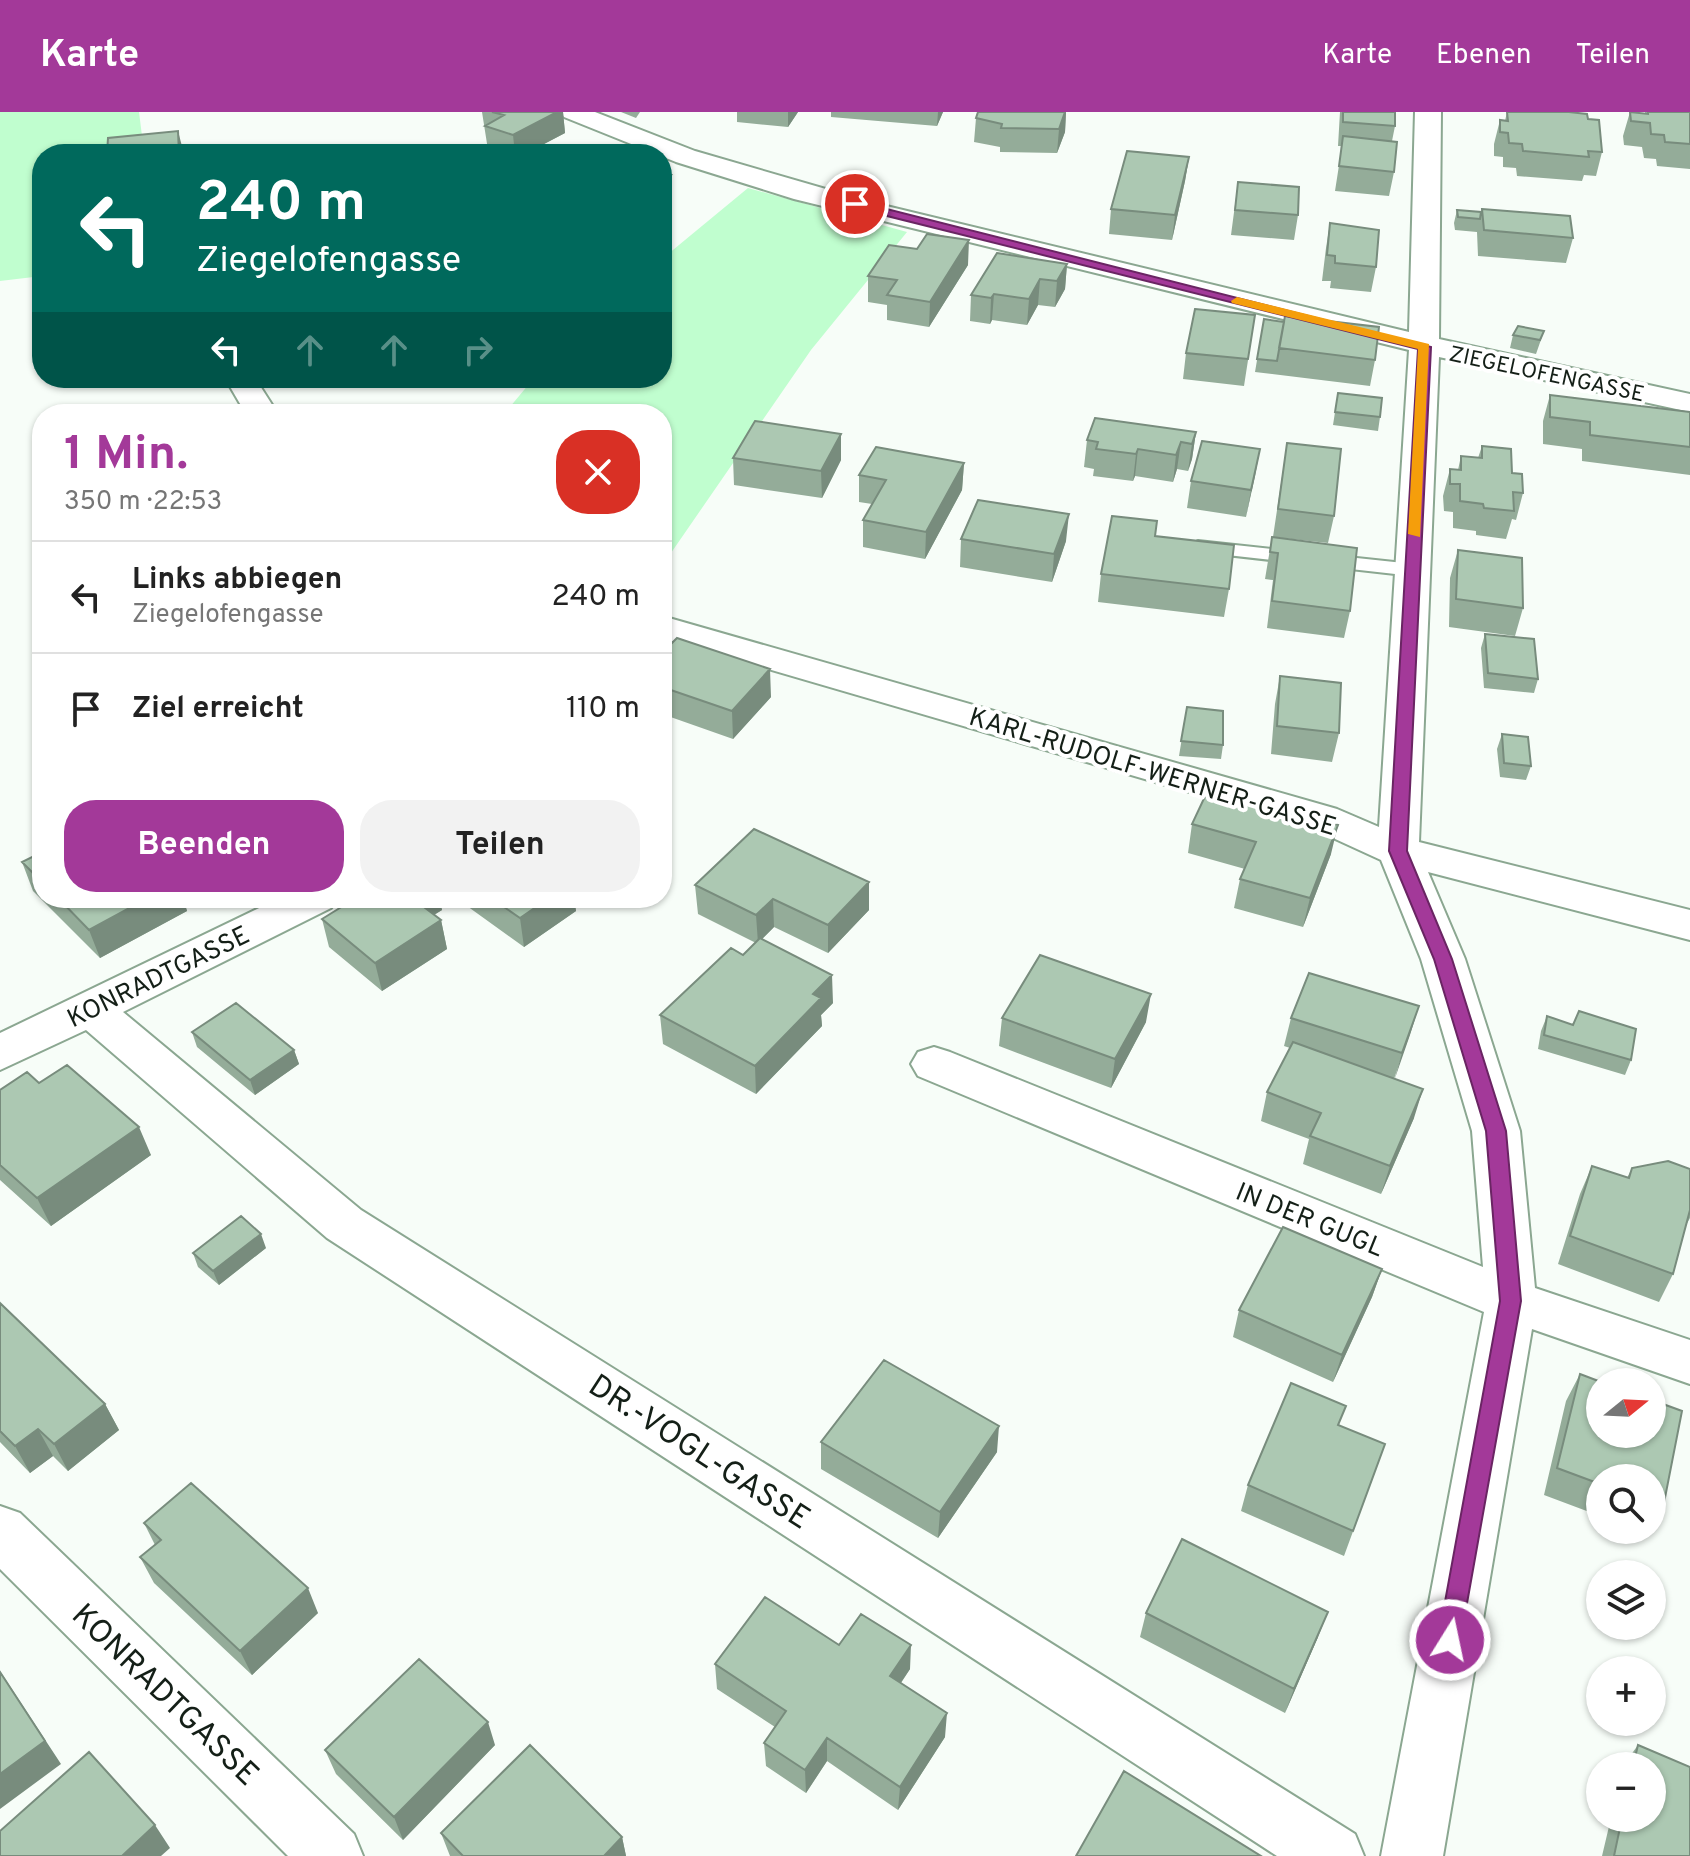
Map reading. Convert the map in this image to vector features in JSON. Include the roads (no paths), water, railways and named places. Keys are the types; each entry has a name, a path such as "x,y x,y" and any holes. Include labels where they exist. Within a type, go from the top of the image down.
{"street":[{"name":"ZIEGELOFENGASSE","path":"573,112 655,144"},
{"path":"1412,1856 1511,1301 1496,1131 1443,959 1398,851 1424,347 1428,112"},
{"name":"ZIEGELOFENGASSE","path":"672,151 909,219 1424,347 1690,403"},
{"name":"KARL-RUDOLF-WERNER-GASSE","path":"672,630 1323,818 1398,851 1690,925"},
{"name":"KONRADTGASSE","path":"0,1053 296,908"},
{"name":"DR.-VOGL-GASSE","path":"92,1010 344,1224 1333,1856"},
{"name":"IN DER GUGL","path":"934,1064 1511,1301 1690,1362"},
{"name":"KONRADTGASSE","path":"0,1531 332,1856"}],"lane":[{"path":"1172,544 1413,570"}]}
